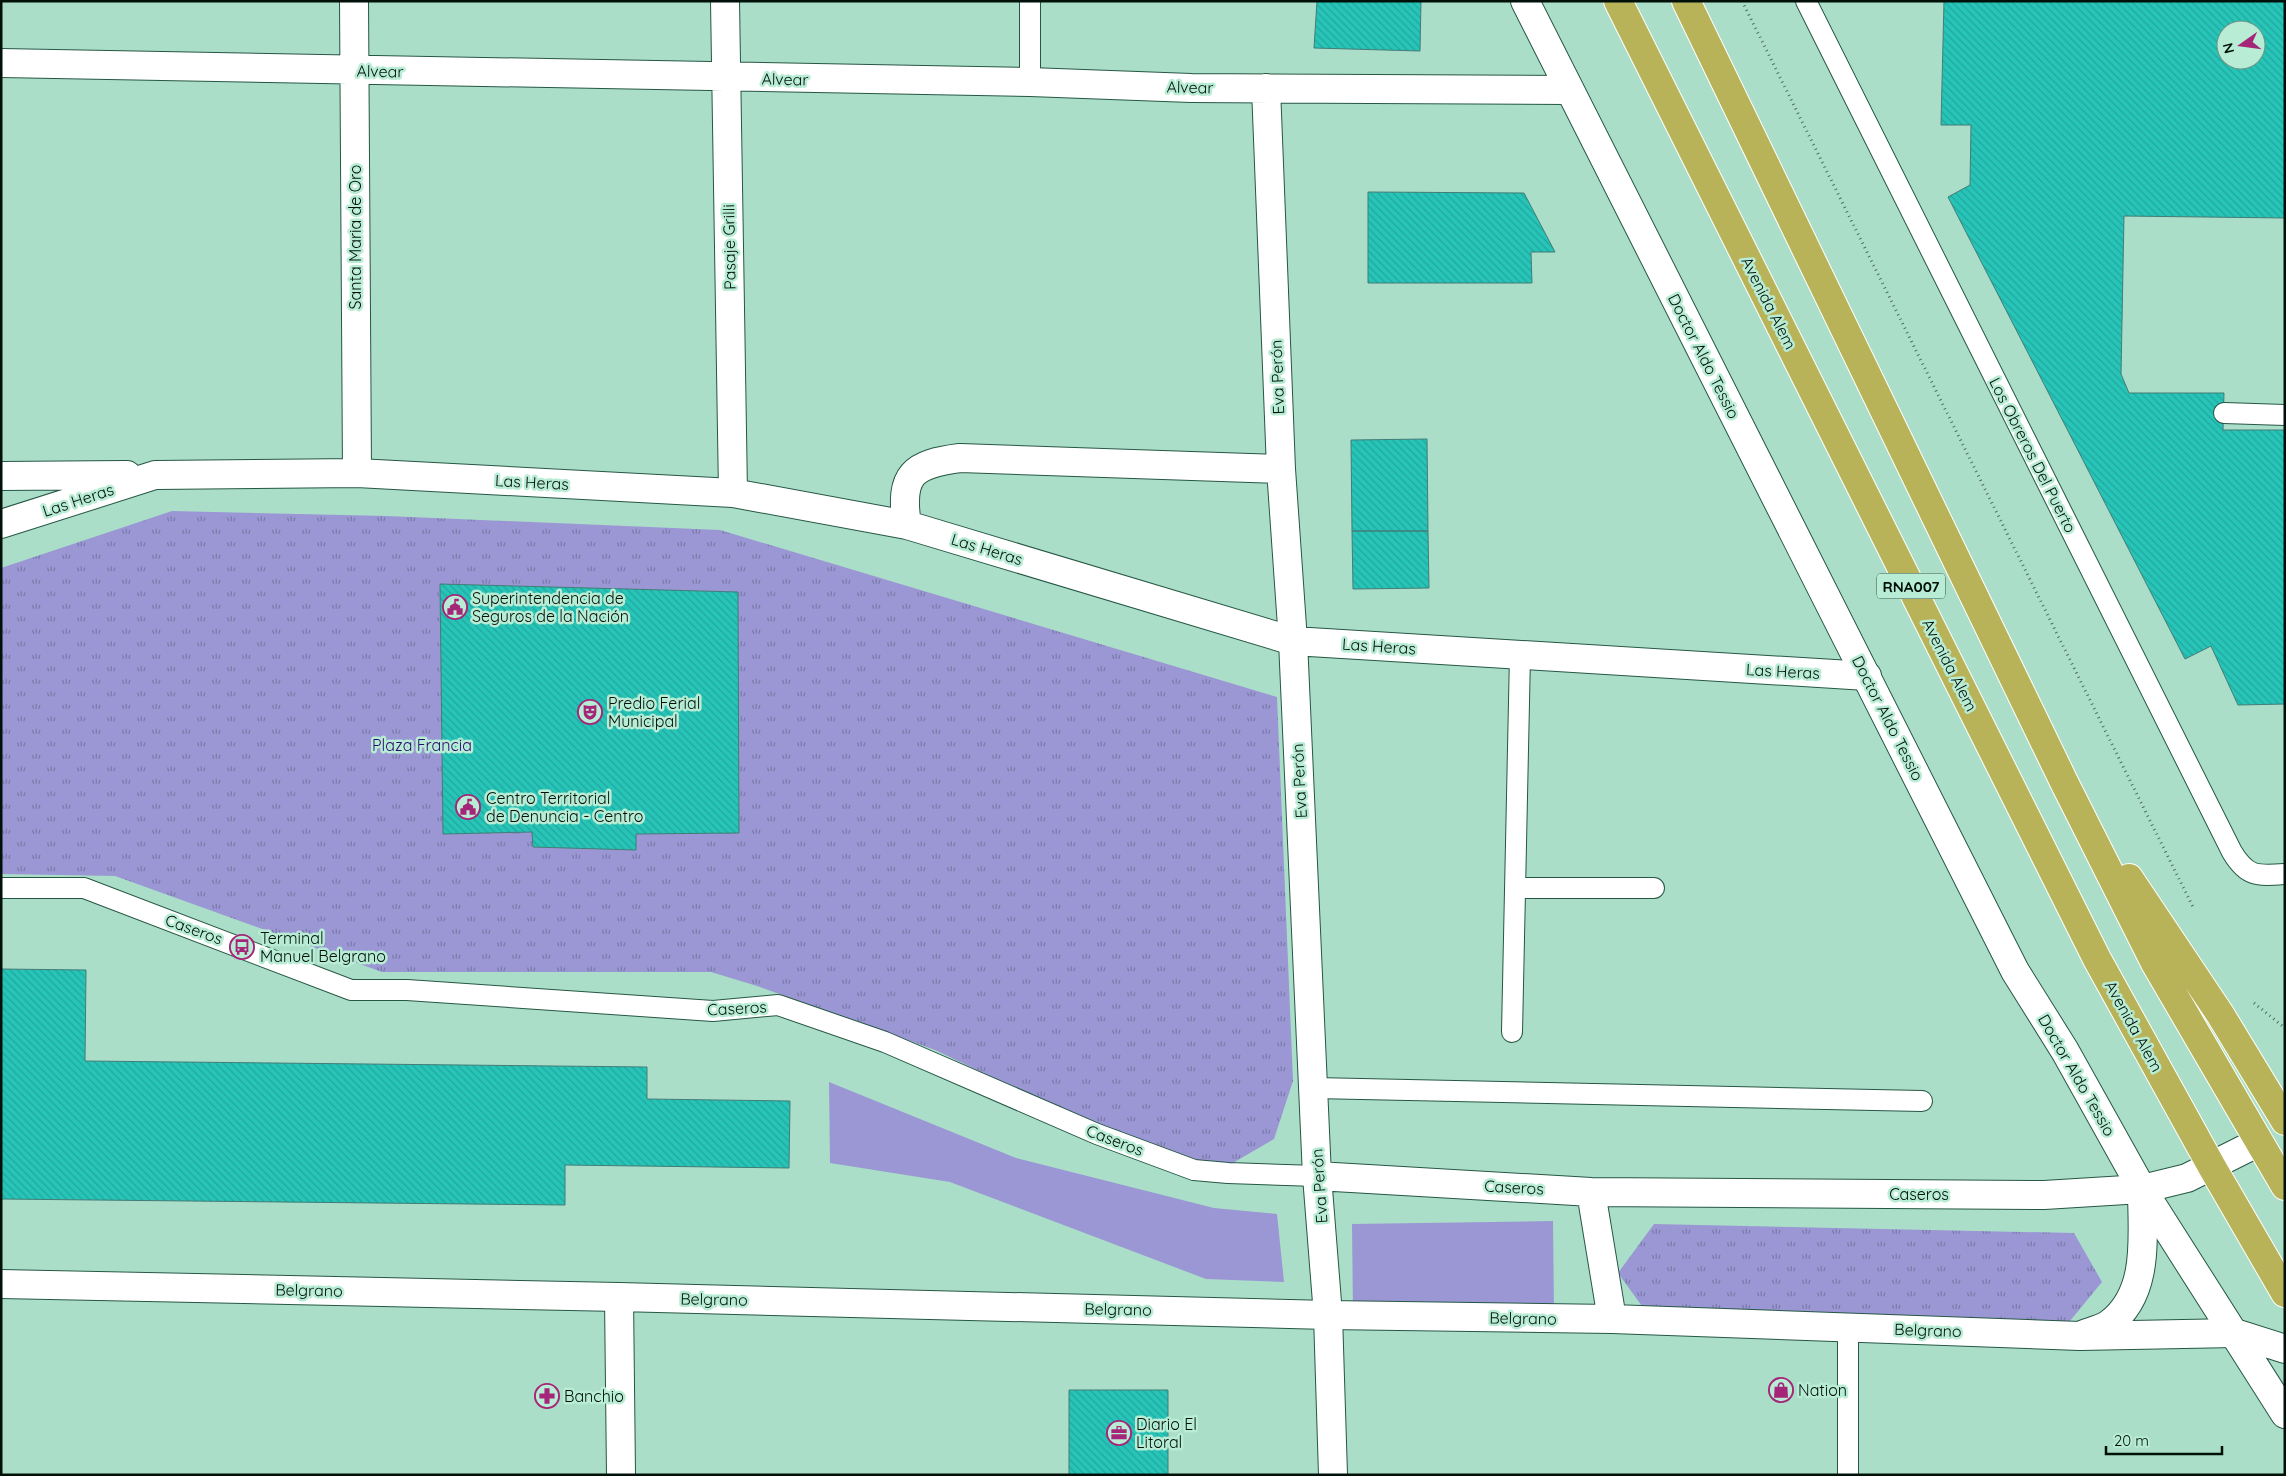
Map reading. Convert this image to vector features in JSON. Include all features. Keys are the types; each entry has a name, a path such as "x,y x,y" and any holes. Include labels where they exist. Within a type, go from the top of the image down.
{"highway":[{"name":"Avenida Alem","path":"1618,1 2097,959 2212,1167 2285,1293"},
{"name":"RNA007","path":"1686,1 2064,782 2155,963 2285,1186"},
{"path":"2064,782 2220,1014 2285,1121"}],"street":[{"name":"Santa Maria de Oro","path":"354,1 357,473"},
{"name":"Pasaje Grilli","path":"725,1 733,493"},
{"name":"Doctor Aldo Tessio","path":"1526,1 1569,90 2015,971 2066,1051 2142,1189 2285,1414"},
{"name":"Alvear","path":"1,63 1266,88 1569,90"},
{"name":"Eva Perón","path":"1266,88 1281,469 1293,641 1317,1176 1328,1316 1333,1475"},
{"path":"907,525 904,509 907,482 912,472 935,461 960,458 1281,469"},
{"name":"Las Heras","path":"1,476 357,473 733,493 907,525 1293,641 1867,676"},
{"name":"Las Heras","path":"1,524 155,475"},
{"name":"Caseros","path":"1317,1176 1591,1192 2044,1195 2056,1192 2142,1189 2187,1178 2259,1142"},
{"path":"2080,1336 2108,1324 2122,1311 2136,1288 2142,1268 2142,1189"},
{"path":"1591,1192 1612,1319"},
{"name":"Belgrano","path":"1,1284 619,1297 1328,1316 1612,1319 2080,1336 2235,1334 2285,1349"},
{"path":"619,1297 621,1475"}],"lane":[{"path":"1030,1 1030,82"},
{"name":"Los Obreros Del Puerto","path":"1806,1 2232,852 2240,865 2250,872 2260,876 2285,874"},
{"path":"2224,413 2285,415"},
{"path":"1512,1032 1520,655"},
{"name":"Caseros","path":"1,888 84,888 351,990 407,990 714,1011 778,1005 885,1042 1097,1134 1194,1170 1317,1176"},
{"path":"1515,888 1654,888"},
{"path":"1314,1088 1922,1101"},
{"path":"1848,1328 1848,1475"}],"path":[{"path":"1742,1 2197,915"},
{"path":"2253,1002 2285,1028"}],"green space":[{"name":"Plaza Francia","path":"172,511 387,516 720,530 1277,697 1293,1081 1274,1139 1231,1164 1174,1164 935,1050 757,986 711,972 382,972 115,876 1,874 1,568"},
{"path":"829,1082 1016,1158 1214,1208 1277,1214 1284,1282 1206,1279 950,1182 830,1163"},
{"path":"1553,1221 1554,1312 1353,1313 1352,1224"},
{"path":"1654,1224 2074,1233 2102,1282 2065,1327 1652,1320 1618,1273"}],"building":[{"path":"1317,1 1421,1 1420,51 1314,48"},
{"path":"1944,1 2285,1 2285,218 2124,216 2121,374 2129,393 2224,393 2223,430 2285,430 2285,704 2238,705 2211,646 2185,659 1948,197 1970,185 1971,125 1941,125"},
{"path":"1368,192 1524,193 1555,252 1531,252 1532,283 1368,283"},
{"path":"1427,439 1428,531 1352,531 1351,440"},
{"path":"1352,531 1428,531 1429,588 1353,589"},
{"name":"Predio Ferial Municipal","path":"440,584 738,592 739,833 636,834 636,850 533,847 532,832 443,834"},
{"path":"1,969 86,970 85,1061 647,1067 647,1099 790,1101 789,1168 565,1165 565,1205 1,1199"},
{"name":"Diario El Litoral","path":"1069,1390 1168,1390 1168,1475 1069,1475"}],"place":[{"name":"Superintendencia de Seguros de la Nación","path":"455,607"},
{"name":"Predio Ferial Municipal","path":"590,712"},
{"name":"Centro Territorial de Denuncia - Centro","path":"468,807"},
{"name":"Terminal Manuel Belgrano","path":"242,947"},
{"name":"Nation","path":"1781,1390"},
{"name":"Banchio","path":"547,1396"},
{"name":"Diario El Litoral","path":"1119,1433"}]}
